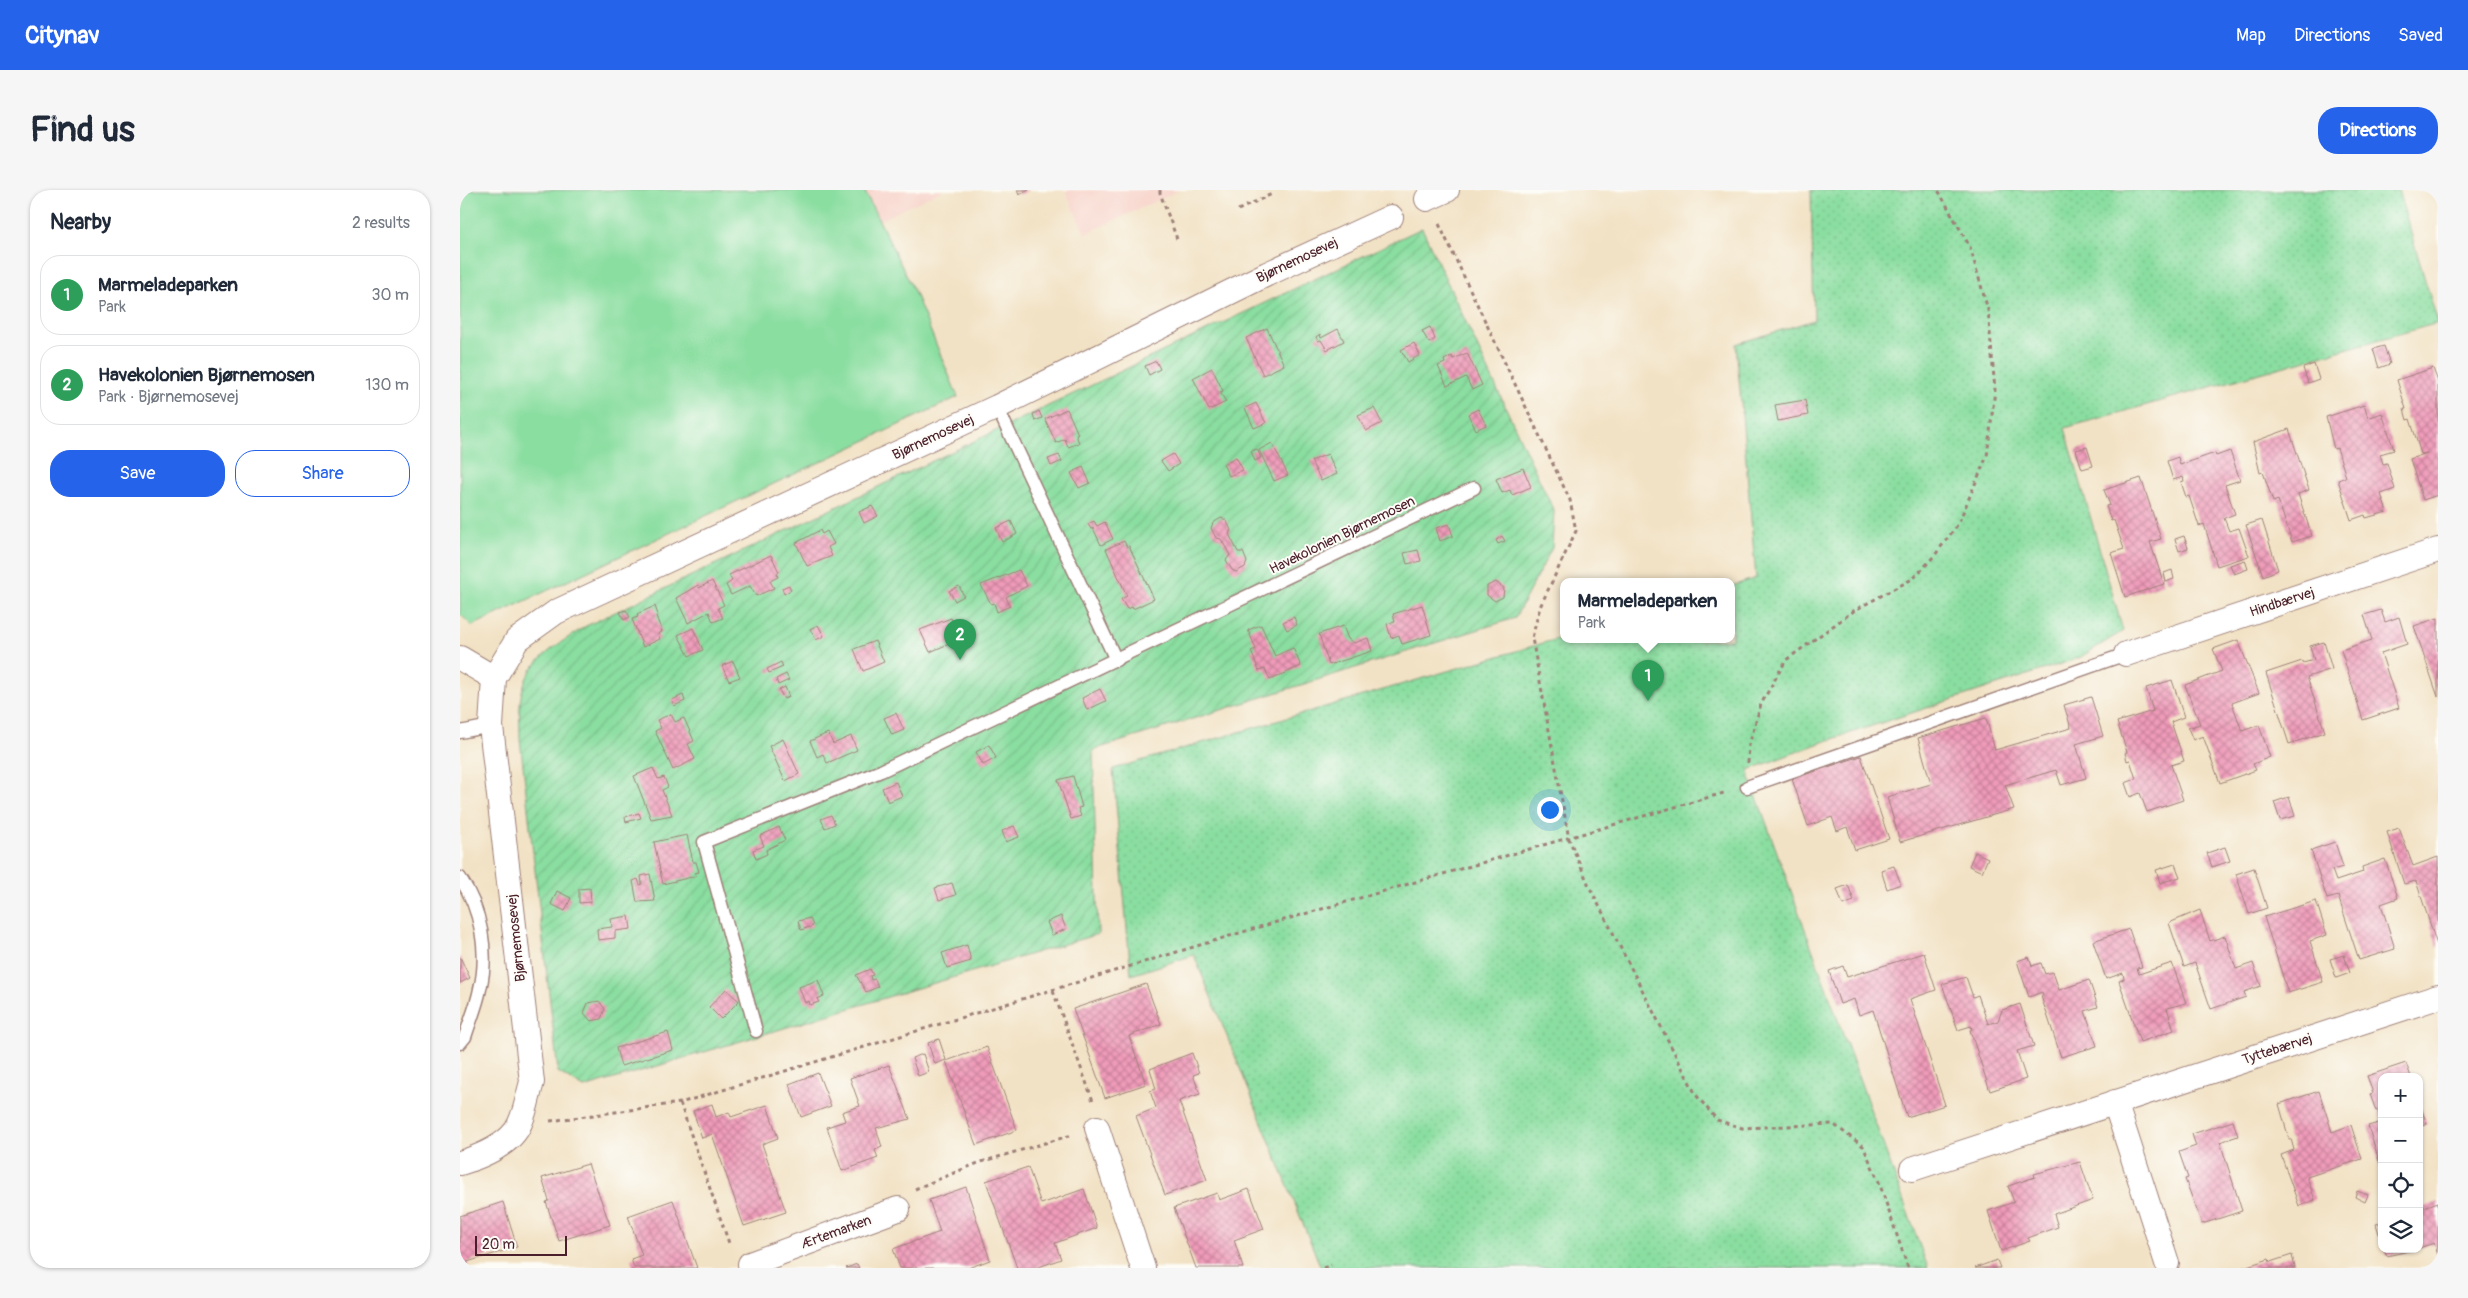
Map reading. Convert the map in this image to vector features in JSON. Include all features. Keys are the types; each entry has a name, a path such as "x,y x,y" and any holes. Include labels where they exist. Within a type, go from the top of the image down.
{"street":[{"name":"Bjørnemosevej","path":"460,1163 484,1156 502,1143 520,1125 532,1082 491,726 494,678 517,640 556,612 997,407 1267,274 1391,217"},
{"name":"Hindbærvej","path":"2126,654 2438,550"},
{"path":"460,658 494,678"},
{"name":"Tyttebærvej","path":"1912,1169 2438,996"},
{"path":"2115,1102 2167,1262"},
{"path":"1097,1128 1143,1268"},
{"name":"Ærtemarken","path":"751,1266 898,1209"}],"lane":[{"path":"997,407 1116,660"},
{"name":"Havekolonien Bjørnemosen","path":"756,1031 704,842 881,771 1474,488"},
{"path":"1747,787 2126,654"},
{"path":"460,732 491,726"},
{"path":"460,878 478,916 483,950 481,988 465,1037 460,1044"}],"path":[{"path":"1160,190 1177,239"},
{"path":"520,1125 680,1103 1256,928 1747,787 1749,745 1761,704 1786,660 1855,610 1914,578 1935,555 1958,524 1986,456 1995,390 1988,310 1970,247 1938,190"},
{"path":"1238,210 1274,193"},
{"path":"1437,195 1570,500 1576,531 1540,606 1532,638 1569,839 1590,888 1696,1095 1717,1120 1742,1128 1833,1124 1863,1146 1879,1182 1908,1268"},
{"path":"898,1209 904,1193 959,1171 1058,1138 1097,1128 1098,1115 1053,991"},
{"path":"680,1103 734,1258 751,1266"},
{"path":"1323,1268 1331,1265"}],"shaded area":[{"path":"864,190 943,190 879,221"},
{"path":"1065,190 1180,190 1085,234"}],"green space":[{"path":"460,190 864,190 914,291 958,397 472,626 460,614"},
{"path":"1811,190 2398,190 2438,323 2065,428 2123,631 2079,658 1820,743 1749,770 1750,778 1928,1268 1321,1268 1194,955 1131,975 1113,769 1560,638 1560,643 1735,643 1735,585 1756,578 1736,344 1814,320"},
{"path":"1422,228 1554,511 1552,548 1515,618 1093,750 1098,934 584,1088 558,1072 520,739 521,694 527,677 548,652 586,626"}],"building":[{"path":"1017,190 1029,190 1019,195"},
{"path":"1430,327 1435,339 1429,343 1422,331"},
{"path":"1267,328 1284,365 1263,375 1246,338"},
{"path":"1338,329 1344,341 1327,350 1321,340 1318,341 1316,337 1320,334 1321,338"},
{"path":"1414,343 1420,355 1408,362 1401,350"},
{"path":"2384,346 2390,364 2379,368 2373,349"},
{"path":"1467,353 1482,385 1472,390 1466,377 1447,386 1438,366 1445,363 1444,360 1452,356 1453,359"},
{"path":"1156,361 1160,369 1149,375 1145,366"},
{"path":"2314,364 2319,379 2308,383 2303,368"},
{"path":"1212,368 1223,391 1220,392 1226,402 1209,410 1193,378"},
{"path":"2433,368 2438,382 2438,495 2423,500 2410,459 2427,453 2421,454 2410,419 2407,420 2404,409 2406,409 2397,380"},
{"path":"1805,400 1808,415 1778,421 1775,405"},
{"path":"1256,403 1266,423 1254,428 1245,408"},
{"path":"2364,405 2368,418 2382,413 2394,450 2380,454 2383,464 2387,463 2395,489 2381,494 2387,512 2366,518 2365,515 2351,520 2338,480 2346,477 2337,448 2334,449 2326,417"},
{"path":"1374,408 1382,423 1366,431 1358,415"},
{"path":"1067,409 1078,434 1076,435 1079,443 1068,447 1065,439 1056,443 1045,419"},
{"path":"1478,409 1486,425 1476,430 1468,414"},
{"path":"1039,411 1042,418 1035,421 1033,414"},
{"path":"2289,429 2309,490 2298,494 2312,536 2292,542 2278,500 2273,502 2263,472 2260,473 2253,442"},
{"path":"1272,443 1288,475 1274,481 1259,450"},
{"path":"2087,447 2093,466 2082,469 2076,450"},
{"path":"1257,449 1261,458 1255,461 1251,451"},
{"path":"2230,451 2240,480 2225,485 2235,514 2224,518 2229,531 2239,528 2249,556 2217,566 2204,524 2199,526 2189,496 2186,497 2181,482 2184,481 2183,477 2173,480 2167,461 2178,457 2180,465 2215,453 2216,456"},
{"path":"1173,454 1179,464 1168,471 1161,461"},
{"path":"1328,454 1337,474 1321,481 1311,461"},
{"path":"1059,455 1062,461 1051,466 1048,459"},
{"path":"1236,457 1243,470 1229,476 1223,464"},
{"path":"1083,467 1090,483 1079,488 1071,473"},
{"path":"1523,468 1531,487 1512,495 1510,490 1502,493 1496,479"},
{"path":"2141,478 2161,539 2150,542 2164,584 2125,597 2111,553 2124,549 2114,520 2111,521 2106,506 2110,505 2104,490"},
{"path":"872,506 878,516 864,523 859,512"},
{"path":"1221,518 1226,520 1231,530 1229,534 1238,552 1243,552 1247,562 1245,567 1236,572 1232,570 1226,560 1230,555 1221,539 1216,538 1211,528 1213,523"},
{"path":"2262,520 2278,570 2263,576 2246,525"},
{"path":"1011,521 1017,534 1002,542 996,528"},
{"path":"1094,521 1097,526 1105,522 1113,539 1101,545 1093,528 1091,529 1088,524"},
{"path":"1449,524 1453,536 1440,541 1436,528"},
{"path":"820,530 822,534 827,531 834,544 828,547 832,556 807,566 796,543"},
{"path":"1502,536 1505,541 1498,544 1496,540"},
{"path":"2184,536 2188,548 2179,551 2175,539"},
{"path":"1124,541 1127,547 1129,546 1154,599 1133,609 1132,607 1127,609 1121,599 1127,596 1106,549"},
{"path":"1418,550 1421,561 1407,564 1404,553"},
{"path":"771,555 779,572 777,573 778,577 770,581 774,588 756,596 750,586 731,595 726,585 732,581 729,575"},
{"path":"2245,560 2248,569 2234,574 2230,565"},
{"path":"1019,570 1027,586 1006,597 1010,606 997,612 994,603 991,604 981,585"},
{"path":"2172,570 2174,579 2166,582 2164,573"},
{"path":"712,581 724,605 718,608 723,618 713,622 709,612 688,623 676,598 698,585 699,588"},
{"path":"1496,582 1504,588 1503,597 1495,601 1487,595 1487,586"},
{"path":"789,585 791,590 784,594 782,588"},
{"path":"959,586 964,596 955,601 949,591"},
{"path":"1422,605 1431,635 1402,644 1399,635 1391,638 1387,624 1395,622 1393,614"},
{"path":"655,606 658,615 656,616 662,632 658,634 660,639 643,647 632,619 638,617 637,614"},
{"path":"626,610 630,617 624,620 620,612"},
{"path":"2381,610 2385,622 2399,617 2407,644 2381,653 2399,708 2363,720 2341,650 2372,640 2364,615"},
{"path":"1294,617 1297,625 1287,630 1283,622"},
{"path":"951,618 959,635 951,639 953,642 930,652 920,630"},
{"path":"2438,618 2438,697 2414,626"},
{"path":"818,625 824,636 816,640 810,629"},
{"path":"1261,625 1275,656 1293,648 1301,666 1270,680 1265,669 1259,671 1251,651 1256,649 1248,630"},
{"path":"1343,626 1348,639 1354,643 1368,638 1372,651 1329,665 1319,634"},
{"path":"693,628 703,650 689,656 678,635"},
{"path":"2238,640 2259,693 2232,703 2242,731 2259,725 2270,757 2253,764 2256,770 2220,783 2203,736 2193,740 2188,728 2200,724 2185,685 2222,671 2213,649"},
{"path":"875,641 884,662 863,671 854,649"},
{"path":"2324,642 2332,669 2307,677 2325,732 2289,744 2266,673 2302,661 2303,663 2314,660 2310,646"},
{"path":"733,661 740,677 729,681 722,666"},
{"path":"781,662 783,667 769,673 767,669"},
{"path":"786,674 789,680 778,685 776,679"},
{"path":"2172,680 2184,717 2171,722 2184,761 2171,765 2183,800 2147,812 2140,793 2130,797 2125,783 2136,779 2130,760 2127,761 2125,753 2127,752 2117,722 2153,711 2146,688"},
{"path":"785,687 789,697 784,699 779,690"},
{"path":"1100,689 1106,701 1087,710 1082,698"},
{"path":"683,695 685,701 674,706 672,700"},
{"path":"2091,697 2103,736 2076,744 2086,778 2061,785 2056,770 2005,785 2014,809 1900,842 1887,797 1931,784 1918,738 1986,718 1995,750 2071,728 2064,705"},
{"path":"896,713 904,730 892,735 884,718"},
{"path":"671,714 675,722 684,718 694,741 688,744 695,759 673,770 655,731 661,728 657,720"},
{"path":"828,733 833,744 851,736 857,750 827,763 823,754 817,757 810,741"},
{"path":"783,739 799,774 785,781 769,746"},
{"path":"989,745 996,758 983,765 976,752"},
{"path":"1861,756 1889,839 1855,850 1847,827 1837,831 1832,817 1808,826 1792,779"},
{"path":"653,768 658,779 664,777 668,787 662,790 672,815 651,819 634,776"},
{"path":"1073,776 1082,807 1078,808 1081,816 1071,819 1058,780"},
{"path":"896,782 902,796 888,802 882,788"},
{"path":"2289,797 2295,816 2280,820 2274,802"},
{"path":"639,813 641,818 626,822 625,817"},
{"path":"831,815 835,824 825,828 821,819"},
{"path":"1014,826 1019,837 1006,842 1002,831"},
{"path":"779,827 785,840 766,850 767,854 756,859 753,850 764,846 760,836"},
{"path":"2399,828 2413,866 2438,857 2438,948 2416,881 2404,884 2387,832"},
{"path":"687,835 693,862 696,862 699,872 695,873 696,876 663,884 654,842"},
{"path":"2335,842 2343,867 2332,870 2336,881 2363,872 2362,867 2385,859 2398,898 2381,904 2395,949 2359,960 2338,896 2327,899 2311,850"},
{"path":"2225,847 2230,861 2212,867 2207,853"},
{"path":"1975,852 1988,858 1982,872 1969,866"},
{"path":"2175,864 2180,877 2160,883 2156,870"},
{"path":"1894,866 1901,884 1887,889 1881,870"},
{"path":"2254,868 2267,908 2249,914 2236,874"},
{"path":"650,874 655,901 637,902 633,881 638,879 640,885 642,884 641,876"},
{"path":"952,883 956,895 939,900 935,888"},
{"path":"1848,885 1854,901 1843,905 1837,889"},
{"path":"590,888 591,902 579,903 579,889"},
{"path":"557,891 571,898 565,911 551,904"},
{"path":"2316,901 2327,935 2310,941 2323,982 2288,993 2264,917"},
{"path":"2200,910 2210,941 2225,936 2236,969 2253,963 2261,986 2244,992 2246,997 2211,1009 2195,963 2184,967 2169,923"},
{"path":"629,916 631,929 615,931 615,938 598,940 597,929 612,927 611,919"},
{"path":"1061,916 1066,929 1052,935 1047,922"},
{"path":"810,918 813,926 801,930 798,921"},
{"path":"2129,929 2142,967 2137,968 2139,974 2172,963 2186,1003 2167,1008 2174,1030 2140,1042 2119,981 2124,979 2123,973 2106,979 2093,941"},
{"path":"967,945 971,961 947,968 942,953"},
{"path":"1924,953 1936,990 1910,999 1945,1105 1907,1117 1873,1010 1859,1015 1854,999 1840,1004 1829,971 1843,966 1847,977"},
{"path":"2344,955 2350,973 2336,978 2330,959"},
{"path":"460,957 470,978 460,983"},
{"path":"2029,957 2032,966 2041,963 2045,974 2053,972 2059,990 2089,980 2098,1007 2085,1011 2097,1046 2061,1057 2041,996 2043,996 2042,992 2029,997 2017,961"},
{"path":"870,969 873,975 870,976 871,980 875,979 878,987 866,992 856,975"},
{"path":"1966,977 1973,997 1978,995 1988,1024 1998,1021 2002,1010 2020,1004 2034,1046 2017,1051 2026,1079 1990,1091 1970,1030 1972,1029 1971,1026 1958,1030 1942,984"},
{"path":"818,980 824,996 817,999 819,1002 810,1005 809,1001 805,1003 799,987"},
{"path":"1146,984 1161,1024 1129,1036 1146,1084 1105,1098 1073,1009"},
{"path":"726,989 739,1001 721,1019 709,1007"},
{"path":"599,1001 605,1009 601,1019 591,1021 584,1013 588,1003"},
{"path":"668,1032 673,1050 621,1066 616,1048"},
{"path":"939,1039 946,1060 935,1064 928,1043"},
{"path":"987,1047 1017,1130 976,1145 946,1061"},
{"path":"1192,1053 1199,1073 1193,1075 1200,1094 1179,1101 1207,1180 1165,1195 1136,1116 1156,1108 1150,1091 1156,1089 1150,1069"},
{"path":"923,1054 929,1072 918,1076 912,1058"},
{"path":"2406,1063 2410,1073 2378,1073 2378,1110 2376,1111 2370,1094 2373,1093 2367,1076"},
{"path":"889,1065 910,1119 876,1128 882,1147 875,1150 878,1158 842,1171 827,1127 845,1121 842,1112 860,1106 850,1078"},
{"path":"818,1073 831,1106 801,1117 789,1084"},
{"path":"2319,1091 2332,1132 2351,1125 2362,1159 2307,1177 2315,1200 2299,1206 2281,1155 2294,1150 2279,1104"},
{"path":"712,1104 716,1117 729,1112 731,1117 767,1105 778,1138 762,1144 786,1212 744,1226 712,1134 702,1138 693,1111"},
{"path":"2423,1114 2427,1124 2423,1126"},
{"path":"2233,1121 2238,1136 2220,1142 2242,1211 2202,1224 2185,1179 2188,1178 2179,1152 2196,1146 2192,1134"},
{"path":"2378,1123 2378,1158 2368,1126"},
{"path":"2080,1162 2093,1200 2054,1214 2058,1227 2028,1238 2030,1241 2001,1251 1988,1211 2014,1202 2008,1186 2035,1177 2034,1174"},
{"path":"588,1164 610,1225 559,1241 546,1202 549,1201 542,1178"},
{"path":"1028,1167 1041,1204 1084,1189 1097,1228 1055,1243 1061,1259 1036,1268 1017,1268 986,1181"},
{"path":"966,1187 990,1260 968,1268 900,1268 893,1249 940,1232 929,1200"},
{"path":"1249,1189 1264,1229 1234,1240 1243,1268 1196,1268 1174,1208 1217,1193 1219,1200"},
{"path":"2357,1191 2368,1195 2365,1202 2355,1197"},
{"path":"673,1200 697,1268 634,1268 631,1259 642,1255 628,1216"},
{"path":"503,1202 517,1247 467,1262 469,1268 460,1268 460,1216"},
{"path":"2438,1202 2438,1255 2434,1243 2423,1247 2423,1208"},
{"path":"2386,1253 2400,1253 2387,1256"},
{"path":"2292,1255 2295,1268 2241,1268 2269,1259 2270,1262"},
{"path":"1997,1260 2000,1268 1975,1268"},
{"path":"857,1264 859,1268 846,1268"}],"place":[{"name":"Havekolonien Bjørnemosen","path":"960,660"},
{"name":"Marmeladeparken","path":"1648,701"}]}
